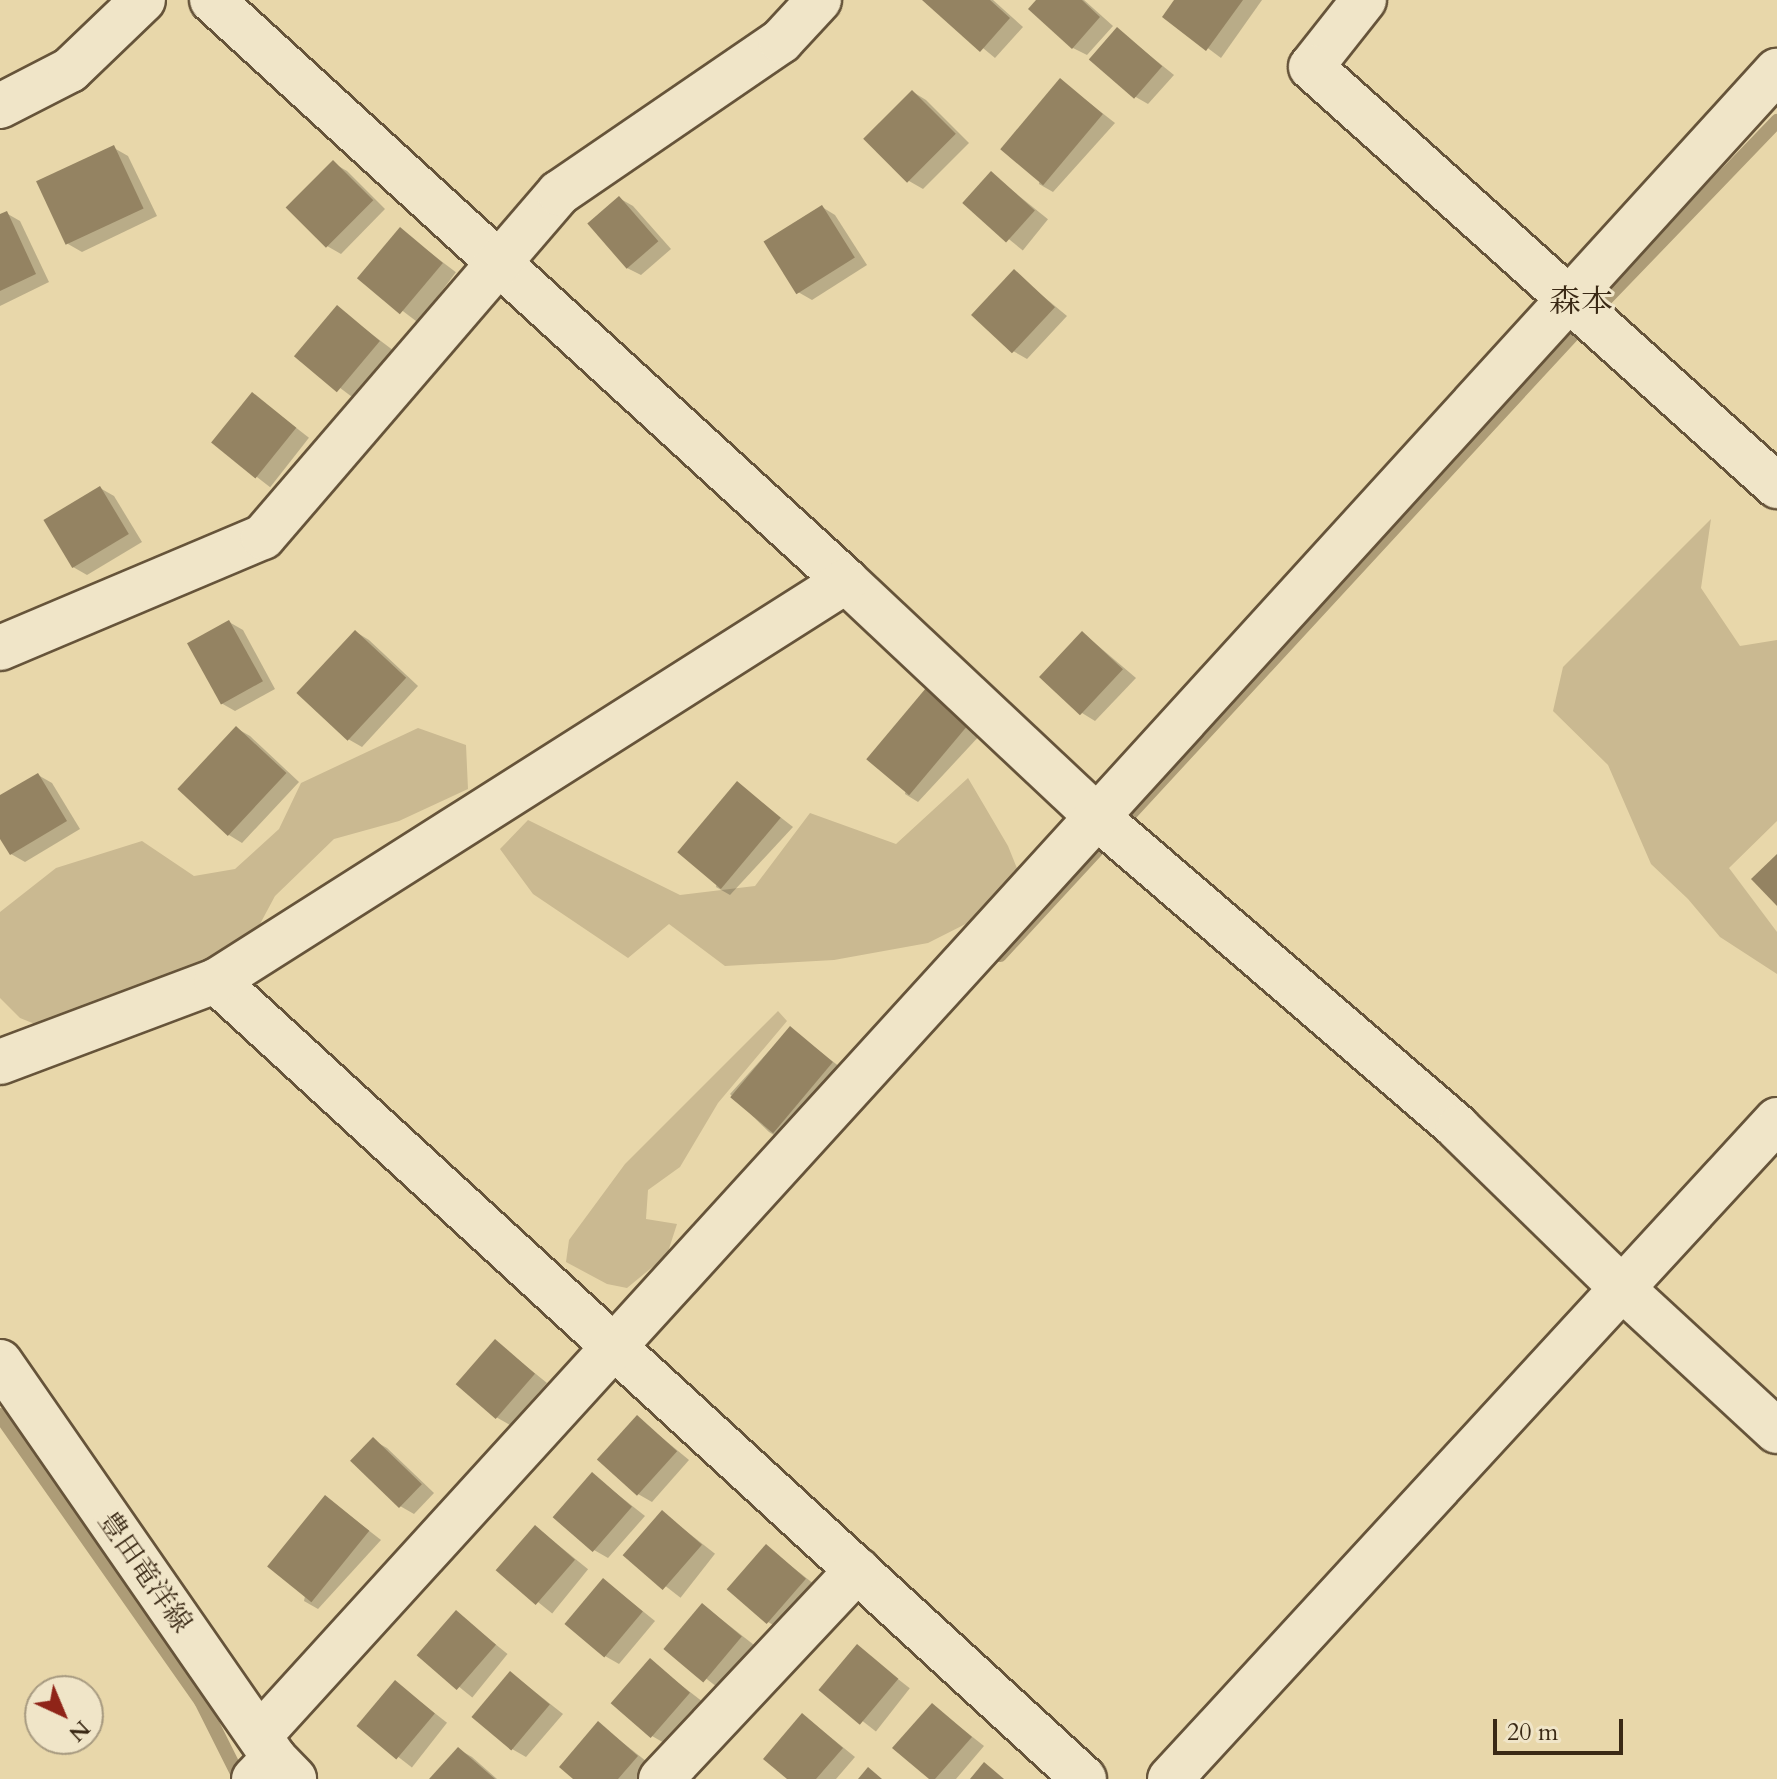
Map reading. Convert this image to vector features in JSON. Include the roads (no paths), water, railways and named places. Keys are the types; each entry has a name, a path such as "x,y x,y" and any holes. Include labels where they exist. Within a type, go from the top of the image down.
{"street":[{"path":"0,106 70,70 143,0"},
{"path":"212,0 846,581 1097,817 1458,1128 1624,1290 1777,1431"},
{"path":"0,648 263,537 559,193 781,41 819,0"},
{"path":"1364,0 1311,67 1777,486"},
{"path":"271,1763 614,1347 1777,71"},
{"path":"0,1062 216,981 846,581"},
{"path":"216,981 1084,1779"},
{"path":"1170,1779 1624,1290 1777,1120"},
{"name":"豊田竜洋線","path":"0,1362 271,1763"},
{"path":"661,1779 857,1570"}],"waterway":[{"path":"1000,955 1604,301 1777,121"},
{"path":"0,1415 201,1701 240,1779"}],"district":[{"name":"森本","path":"1581,302"}]}
